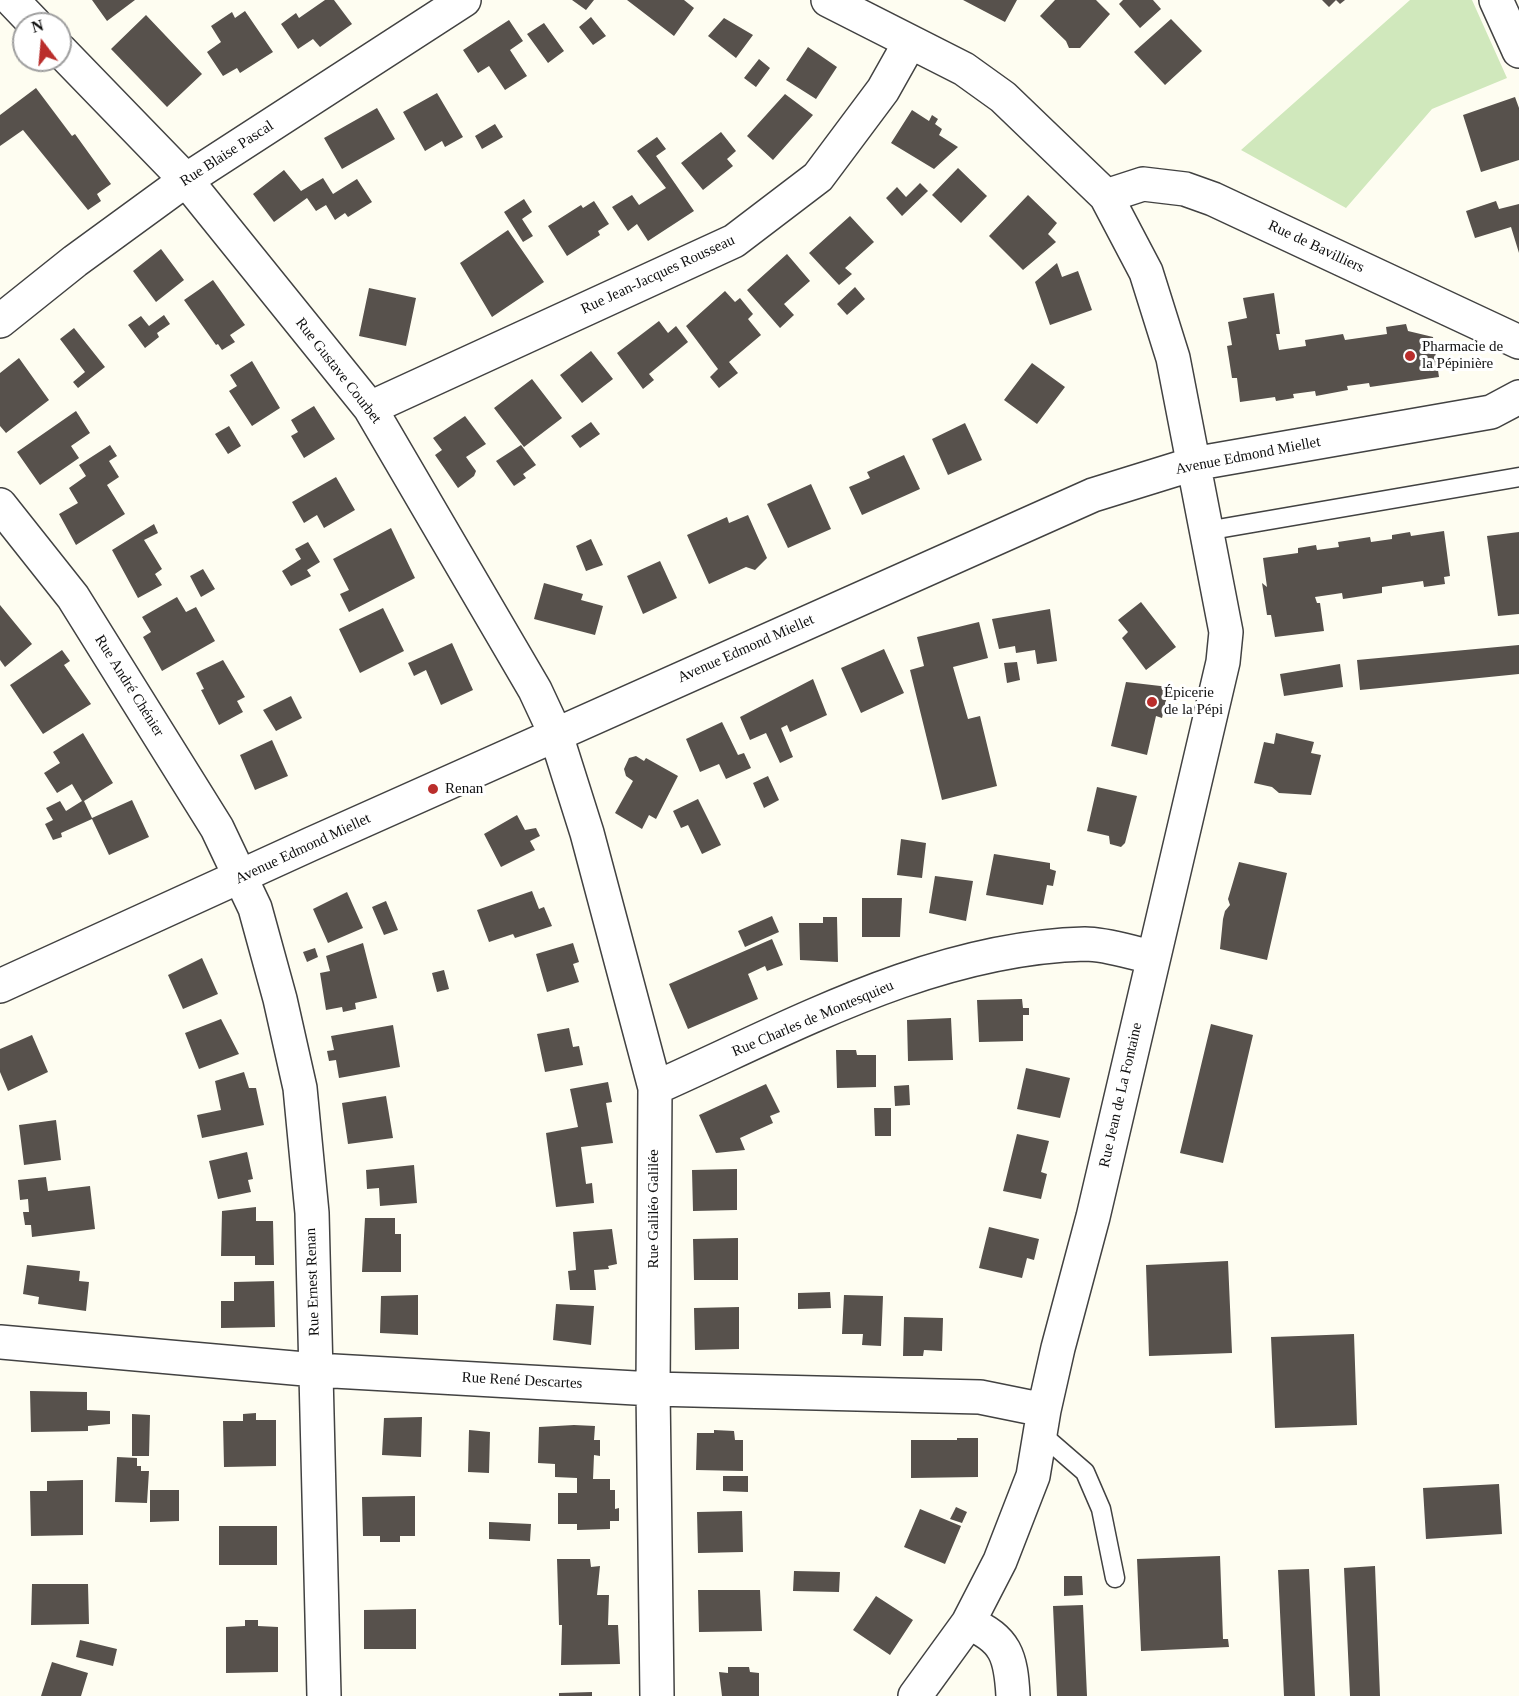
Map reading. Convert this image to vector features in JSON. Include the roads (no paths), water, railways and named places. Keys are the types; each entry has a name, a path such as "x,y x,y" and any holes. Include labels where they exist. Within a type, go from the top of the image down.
{"street":[{"path":"12,0 24,12"},
{"name":"Rue Blaise Pascal","path":"0,321 75,261 186,180 464,0"},
{"path":"828,0 964,69 1003,97 1106,196 1146,272 1173,358 1193,464"},
{"path":"1496,0 1519,51"},
{"name":"Rue Jean-Jacques Rousseau","path":"370,408 734,241 818,177 883,90 910,42"},
{"name":"Rue Gustave Courbet","path":"72,62 186,180 370,408 535,690 556,735"},
{"name":"Rue de Bavilliers","path":"1106,196 1143,184 1185,189 1223,204 1519,342"},
{"name":"Avenue Edmond Miellet","path":"0,986 241,878 311,844 1093,495 1193,464 1491,412 1519,397"},
{"name":"Rue Jean de La Fontaine","path":"915,1696 968,1623 1000,1561 1033,1476 1042,1421 1093,1217 1223,662 1226,632 1193,464"},
{"name":"Rue André Chénier","path":"0,506 73,597 217,828 241,878"},
{"name":"Rue Galiléo Galilée","path":"556,735 587,833 655,1088 653,1389 657,1696"},
{"name":"Rue Ernest Renan","path":"241,878 255,908 300,1088 312,1213 324,1696"},
{"name":"Rue Charles de Montesquieu","path":"655,1088 873,992 977,957 1087,944 1153,957"},
{"name":"Rue René Descartes","path":"0,1342 316,1370 653,1389 980,1397 1042,1421"},
{"path":"968,1623 996,1637 1011,1667 1013,1696"}],"lane":[{"path":"1206,531 1519,477"},
{"path":"1042,1421 1085,1472 1101,1509 1115,1578"}],"place":[{"name":"Pharmacie de la Pépinière","path":"1410,356"},
{"name":"Épicerie de la Pépi","path":"1152,702"},
{"name":"Renan","path":"433,789"}]}
